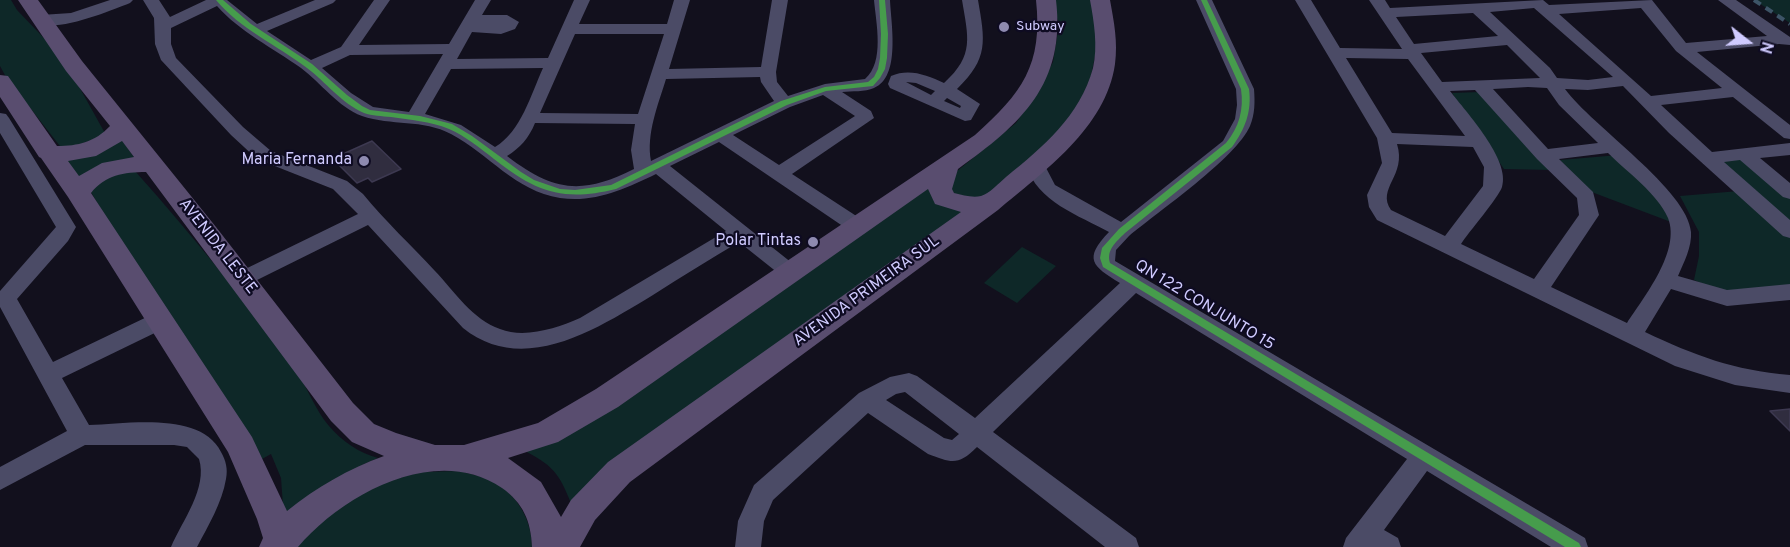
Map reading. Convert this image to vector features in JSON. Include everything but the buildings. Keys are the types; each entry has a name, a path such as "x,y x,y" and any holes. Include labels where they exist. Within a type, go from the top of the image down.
{"main road":[{"name":"AVENIDA LESTE","path":"28,0 121,128 153,165 242,279 342,412 363,433 388,444 491,465 514,477 532,494 544,517 549,547"},
{"path":"279,544 307,514 337,492 369,475 402,464 449,458 547,433 608,398 946,167 1004,122 1030,92 1046,56 1050,22 1046,0"},
{"name":"AVENIDA PRIMEIRA SUL","path":"562,547 584,510 619,472 990,204 1012,185 1042,178 1098,90 1106,61 1107,36 1100,0"},
{"path":"0,81 47,152 78,193 241,446 274,519 279,544"},
{"path":"47,152 85,152 106,142 121,128"},
{"path":"78,193 87,180 106,169 130,164 153,165"},
{"path":"946,167 939,189 944,198 967,205 990,204"}],"street":[{"path":"41,20 73,18 125,0"},
{"path":"151,0 162,12 164,26 162,47 169,60 252,145 264,155 340,185 356,198 370,216 479,329 502,338 519,340 565,334 588,324 738,233"},
{"path":"164,26 218,0 256,30 310,67 358,108 448,126 463,133 534,184 551,191 597,191 613,187 784,103 825,89 870,84 879,78 884,68 882,0"},
{"path":"256,30 328,0"},
{"path":"310,67 347,50 382,0"},
{"path":"414,118 483,0"},
{"path":"494,156 511,146 522,133 582,0"},
{"path":"682,0 645,119 639,150 651,169 790,272"},
{"path":"780,0 768,72 769,82 784,103"},
{"path":"932,102 947,90 971,61 976,47 970,0"},
{"name":"QN 122 CONJUNTO 15","path":"1204,0 1245,89 1248,103 1244,123 1239,134 1229,145 1122,231 1106,248 1104,258 1106,264 1575,547"},
{"path":"1303,0 1386,138 1391,153 1390,167 1376,192 1376,202 1380,210 1392,220 1683,360 1722,375 1758,382 1790,384"},
{"path":"1726,0 1786,42"},
{"path":"1381,6 1478,8 1644,2 1682,48 1790,134"},
{"path":"1539,4 1649,101 1674,129 1790,231"},
{"path":"1381,6 1411,52 1479,142 1492,166 1493,187 1447,247"},
{"path":"1478,8 1544,72 1565,101 1659,192 1677,216 1681,231 1680,245 1666,280 1631,335"},
{"path":"568,29 672,29"},
{"path":"1335,53 1411,52 1511,40"},
{"path":"1682,48 1786,42"},
{"path":"347,50 554,63"},
{"path":"658,74 768,72"},
{"path":"901,75 908,75 947,90 971,104 965,116 932,102 896,84 897,80 901,75"},
{"path":"1439,87 1528,82 1588,85 1627,81"},
{"path":"1480,85 1544,155 1586,196 1590,209 1538,290"},
{"path":"779,174 864,122 865,115 825,89"},
{"path":"1649,101 1735,92"},
{"path":"0,118 66,227 61,236 3,299 82,435"},
{"path":"530,118 645,119"},
{"path":"719,134 857,226"},
{"path":"1386,138 1479,142"},
{"path":"1544,155 1612,147"},
{"path":"1708,158 1790,149"},
{"path":"1744,153 1790,193"},
{"path":"1042,178 1122,231"},
{"path":"242,279 370,216"},
{"path":"1666,280 1727,298 1790,292"},
{"path":"867,400 937,447 956,452 1110,303 1135,282"},
{"path":"48,375 159,321"},
{"path":"748,547 751,521 764,493 867,400 890,386 909,382 1117,544"},
{"path":"0,479 82,435 166,434 194,438 207,448 214,471 206,500 184,547"},
{"path":"1370,542 1424,455"}],"green space":[{"path":"0,0 11,0 17,10 63,58 106,135 63,150 6,77 0,66"},
{"path":"1052,0 1094,0 1099,36 1090,81 1072,117 1052,145 983,198 959,198 949,188 951,176 1016,123 1036,94 1053,62 1059,25"},
{"path":"1754,0 1790,0 1790,23"},
{"path":"1480,92 1552,170 1504,169 1452,93"},
{"path":"118,135 136,160 76,184 61,160"},
{"path":"1619,155 1655,192 1671,222 1589,191 1560,160"},
{"path":"1751,159 1790,194 1790,222 1720,161"},
{"path":"135,171 258,319 296,371 329,426 351,446 378,458 364,464 284,519 281,478 271,454 262,459 167,322 88,187 98,177"},
{"path":"932,182 971,210 573,508 556,474 544,462 525,451"},
{"path":"1739,191 1790,235 1790,291 1731,296 1694,280 1699,256 1699,232 1680,196"},
{"path":"1022,247 1056,266 1017,303 984,283"},
{"path":"460,471 488,479 501,486 516,500 526,518 532,547 293,547 338,505 379,483 421,472"}],"railway":[{"path":"1754,0 1790,24"}],"cycle path":[{"path":"219,0 237,17 309,66 360,108 368,112 420,118 449,126 469,137 532,182 545,188 575,193 613,187 784,103 825,89 870,84 877,78 884,58 882,0"},
{"path":"1204,0 1245,89 1246,105 1241,126 1229,145 1122,231 1106,248 1104,258 1106,265 1575,547"}],"place":[{"name":"Subway","path":"1004,27"},
{"name":"Maria Fernanda","path":"364,161"},
{"name":"Polar Tintas","path":"813,242"}]}
